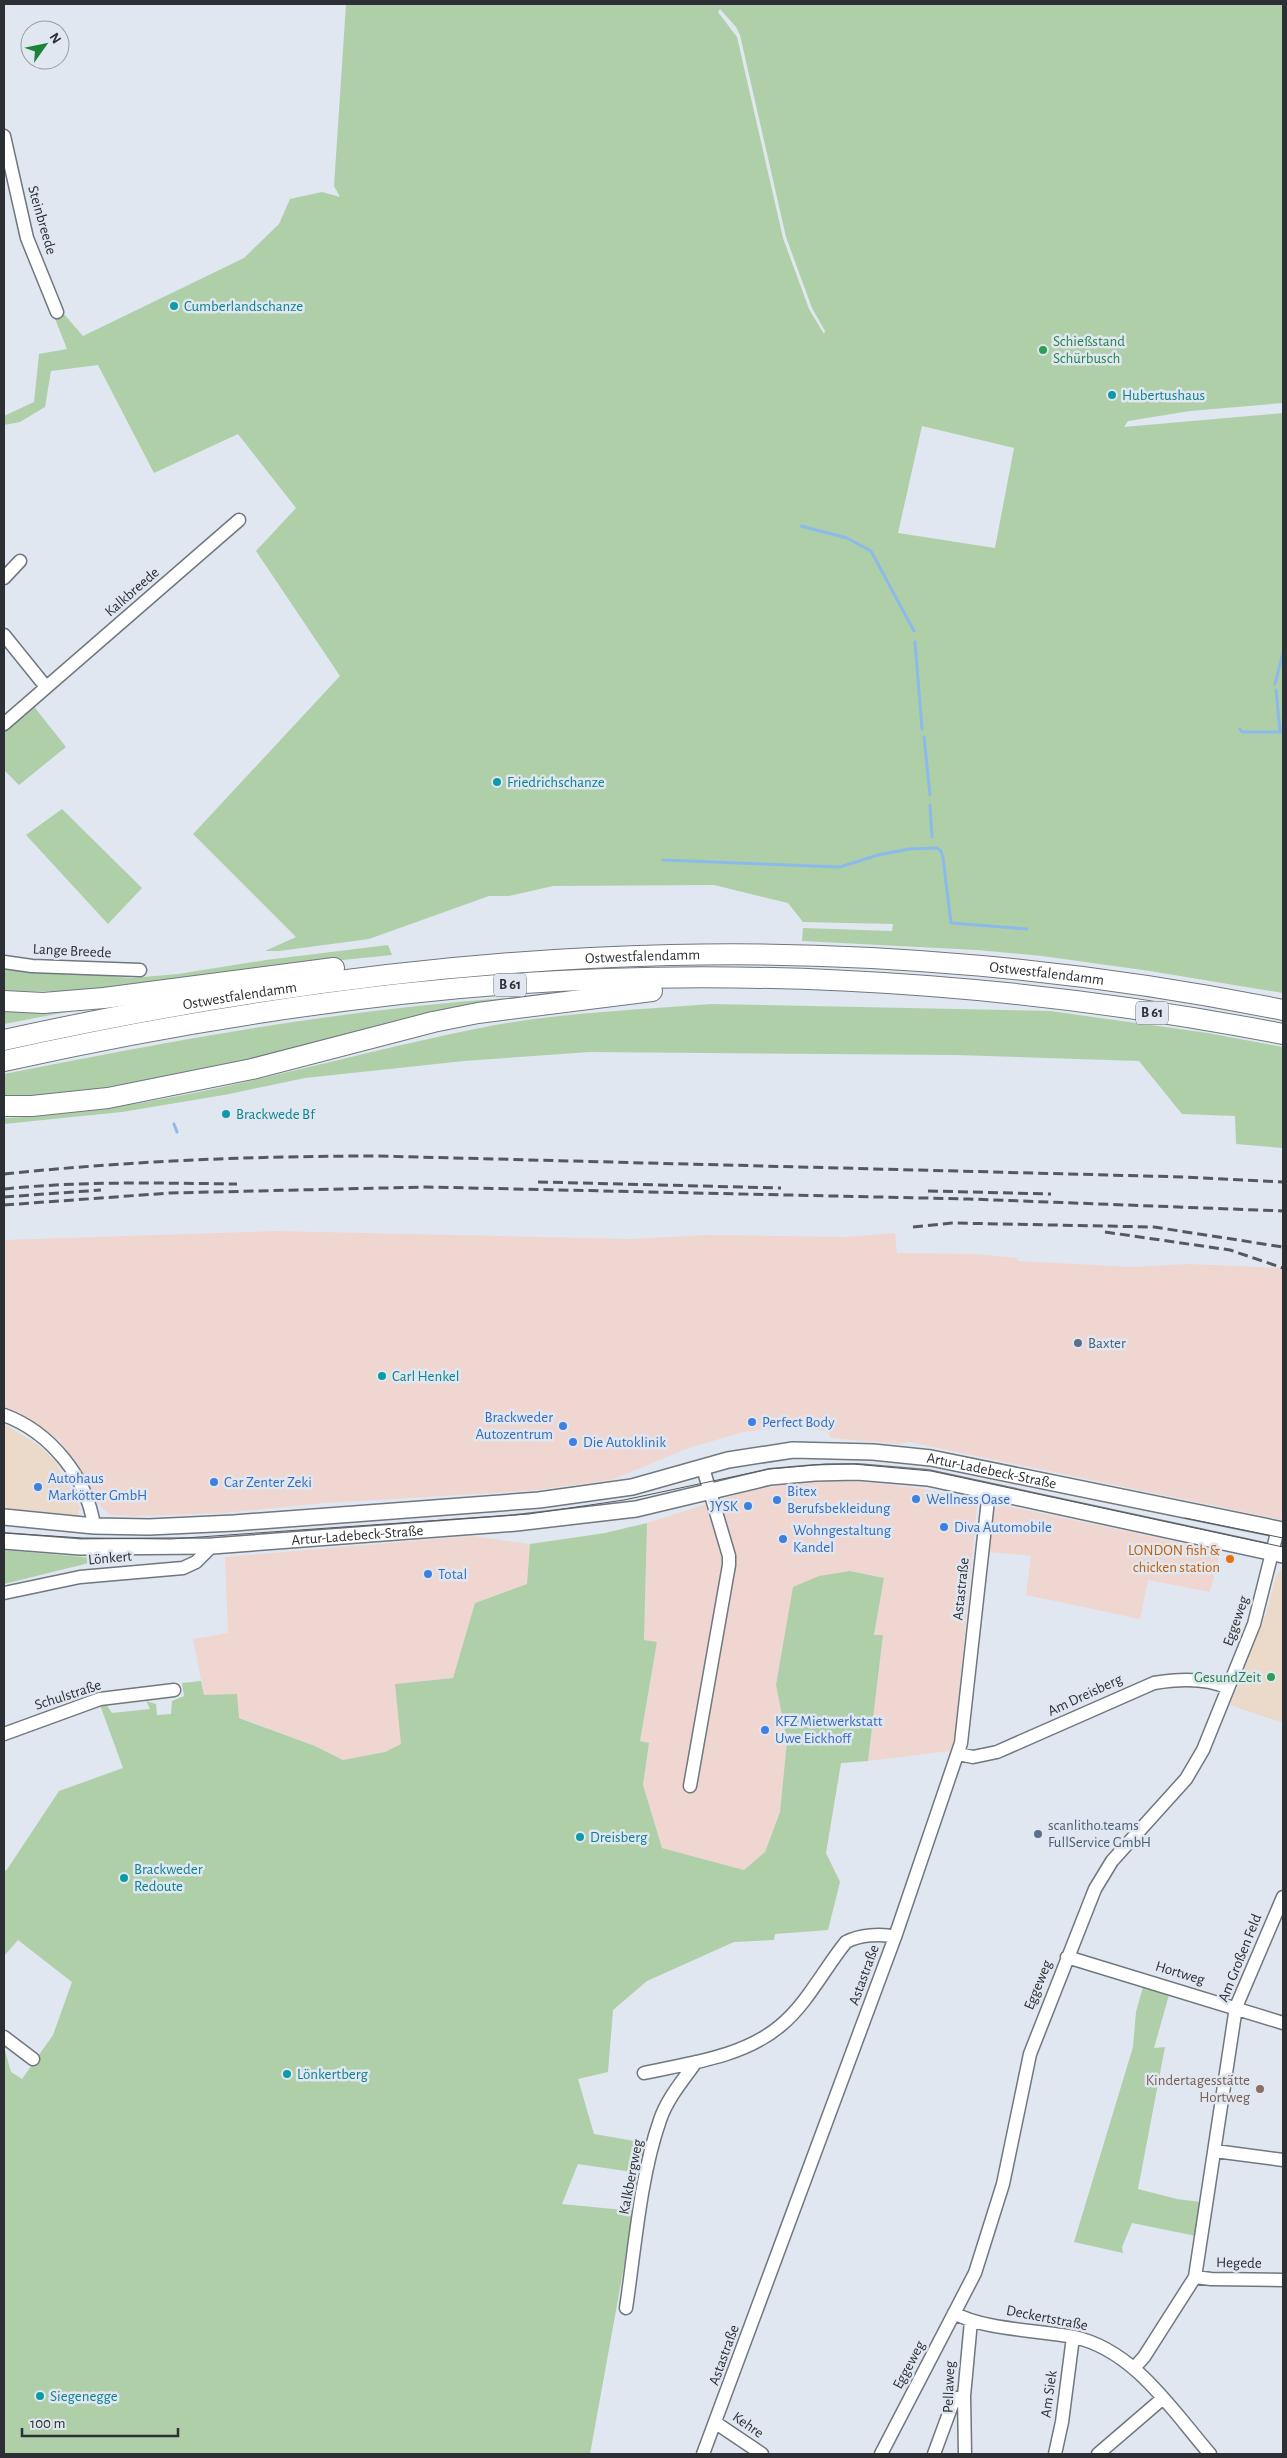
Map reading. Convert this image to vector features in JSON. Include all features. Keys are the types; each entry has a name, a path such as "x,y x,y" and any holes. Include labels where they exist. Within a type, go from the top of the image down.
{"highway":[{"name":"Ostwestfalendamm","path":"4,1040 120,1017 321,983 568,959 672,954 769,954 976,966 1131,984 1283,1010"},
{"path":"4,1001 43,1003 104,998 411,960 510,955 568,959"},
{"name":"Ostwestfalendamm","path":"4,1061 125,1036 305,1006 469,988 571,981 766,978 850,980 1021,995 1283,1034"},
{"name":"B 61","path":"4,1106 71,1102 181,1085 252,1070 432,1022 478,1013 632,993 703,988 849,989 970,997 1021,995"}],"street":[{"name":"Steinbreede","path":"4,136 27,238 57,312"},
{"name":"Kalkbreede","path":"4,724 239,520"},
{"path":"4,578 20,562"},
{"path":"4,636 46,687"},
{"name":"Lange Breede","path":"4,962 32,966 140,970"},
{"path":"4,1416 30,1427 48,1440 60,1453 92,1513 94,1526"},
{"name":"Artur-Ladebeck-Straße","path":"4,1517 94,1526 149,1527 226,1524 539,1500 623,1488 736,1458 793,1450 890,1453 931,1458 1280,1530 1278,1554 905,1475 841,1472 770,1477 636,1510 583,1517 212,1546 80,1547 4,1541"},
{"path":"690,1786 729,1565 726,1546 708,1491 703,1468"},
{"name":"Astastraße","path":"703,2454 895,1937 958,1754 964,1724 989,1492"},
{"name":"Lönkert","path":"4,1593 80,1577 190,1566 212,1546"},
{"name":"Eggeweg","path":"881,2454 975,2274 986,2244 1003,2184 1030,2054 1067,1957 1100,1879 1112,1861 1196,1765 1254,1624 1278,1554"},
{"name":"Am Dreisberg","path":"958,1754 973,1757 998,1751 1154,1682 1170,1680 1213,1683 1228,1688"},
{"name":"Schulstraße","path":"4,1734 100,1699 174,1690"},
{"name":"Am Großen Feld","path":"1134,2368 1144,2357 1195,2277 1236,2008 1282,1904"},
{"path":"644,2073 734,2052 756,2042 781,2026 799,2006 846,1942 854,1938 889,1935 895,1937"},
{"name":"Hortweg","path":"1067,1957 1283,2023"},
{"path":"4,2037 33,2059"},
{"name":"Kalkbergweg","path":"626,2308 648,2168 660,2119 670,2099 696,2062"},
{"path":"1214,2151 1283,2160"},
{"name":"Hegede","path":"1195,2277 1283,2280"},
{"name":"Deckertstraße","path":"954,2313 971,2321 1073,2337 1108,2351 1134,2368 1210,2454"},
{"name":"Pellaweg","path":"965,2454 964,2396 971,2321"},
{"name":"Am Siek","path":"1055,2454 1062,2422 1073,2337"},
{"path":"934,2454 952,2405 957,2398 964,2396"},
{"path":"1098,2454 1162,2399"},
{"name":"Kehre","path":"716,2423 762,2454"}],"shaded area":[{"path":"275,1231 630,1239 708,1235 845,1237 895,1233 897,1253 976,1254 1018,1258 1018,1261 1132,1267 1189,1264 1283,1268 1283,1520 909,1442 899,1444 831,1438 827,1431 790,1427 743,1432 686,1449 612,1480 528,1491 324,1503 223,1513 111,1515 94,1498 78,1464 59,1440 19,1412 4,1408 4,1240"},
{"path":"4,1424 38,1445 55,1461 80,1507 78,1515 4,1508"},
{"path":"829,1481 863,1482 917,1488 970,1498 977,1505 955,1738 950,1751 868,1761 883,1636 874,1636 884,1578 850,1571 776,1685 787,1741 780,1812 765,1852 744,1870 662,1848 643,1785 649,1744 640,1741 657,1643 644,1640 647,1523 748,1491 796,1483"},
{"path":"1002,1505 1220,1551 1210,1592 1148,1580 1140,1619 1026,1595 1031,1556 989,1552 994,1511"},
{"path":"473,1536 530,1544 527,1584 475,1603 453,1678 395,1684 402,1744 385,1752 343,1760 315,1746 238,1717 204,1695 193,1639 228,1633 225,1557"},
{"path":"1283,1567 1283,1723 1230,1705 1267,1611 1276,1576"}],"green space":[{"path":"346,4 1283,4 1283,403 1190,411 1128,421 1124,427 1283,413 1283,993 1150,971 1042,956 977,950 802,941 803,928 892,931 893,924 803,922 788,903 714,885 553,886 509,896 489,896 369,939 279,951 265,951 296,937 193,834 340,676 256,551 296,508 238,434 154,473 98,365 51,371 45,407 20,422 4,425 4,416 34,402 39,354 67,349 54,316 63,313 83,336 244,258 279,224 290,199 322,192 340,197 334,186","holes":["720,9 736,27 740,35 786,237 812,308 825,331 824,334 809,309 783,238 737,37 718,12","922,426 1014,448 995,548 898,533"]},
{"path":"32,704 66,747 19,785 4,770 4,729"},
{"path":"62,809 142,888 108,924 26,835"},
{"path":"388,945 392,955 265,968 141,985 59,991 4,990 4,967 132,978 178,974 266,960"},
{"path":"538,996 289,1056 72,1096 4,1097 4,1074 136,1048 269,1026 403,1007"},
{"path":"712,1004 1050,1011 1208,1033 1283,1047 1283,1148 1236,1144 1235,1116 1182,1114 1139,1061 956,1055 590,1052 464,1061 305,1078 224,1095 122,1112 4,1124 4,1118 123,1106 182,1095 475,1029 533,1019"},
{"path":"4,1006 72,1009 72,1011 4,1024"},
{"path":"647,1523 644,1640 657,1642 640,1741 649,1743 643,1785 662,1848 744,1870 765,1852 780,1812 787,1741 776,1685 793,1587 819,1576 850,1571 884,1578 874,1635 883,1635 868,1761 841,1763 826,1853 840,1882 828,1930 775,1934 774,1940 734,1942 647,1981 613,2010 608,2072 578,2079 594,2134 646,2143 639,2173 578,2164 562,2204 634,2211 590,2454 4,2454 4,2047 11,2072 22,2079 53,2035 72,1982 18,1940 4,1956 4,1869 6,1871 59,1791 123,1768 100,1705 106,1704 112,1713 150,1709 146,1701 156,1704 157,1715 171,1714 172,1701 184,1696 182,1683 201,1681 204,1695 237,1694 239,1718 315,1746 343,1760 385,1752 401,1744 395,1684 453,1678 475,1603 527,1584 530,1544 605,1533"},
{"path":"4,1550 105,1559 4,1584"},
{"path":"1143,1987 1169,1995 1154,2048 1165,2047 1138,2189 1177,2199 1201,2202 1196,2236 1132,2223 1122,2247 1123,2253 1074,2242 1133,2047 1136,2012"}],"waterway":[{"path":"801,526 847,538 871,551 914,631"},
{"path":"915,642 922,729"},
{"path":"1275,684 1283,653"},
{"path":"1276,690 1280,731"},
{"path":"1240,729 1242,732 1283,732"},
{"path":"924,737 930,795"},
{"path":"930,805 932,837"},
{"path":"663,860 840,867 878,855 909,849 937,848 941,851 943,858 951,923 1027,929"},
{"path":"174,1124 177,1132"}],"tram line":[{"path":"4,1533 83,1538 171,1539 529,1514 624,1500 769,1469 826,1464 853,1464 931,1471 1283,1547"},
{"path":"1185,1518 1283,1538"}],"railway":[{"path":"4,1174 191,1160 379,1156 1185,1177 1283,1182"},
{"path":"538,1182 781,1188"},
{"path":"4,1189 91,1184 237,1184"},
{"path":"4,1205 170,1193 426,1187 969,1199 1283,1211"},
{"path":"4,1197 101,1190"},
{"path":"928,1191 1051,1194"},
{"path":"913,1227 952,1223 1154,1227 1283,1247"},
{"path":"1105,1232 1230,1250 1283,1268"}],"place":[{"name":"Cumberlandschanze","path":"174,306"},
{"name":"Schießstand Schürbusch","path":"1043,350"},
{"name":"Hubertushaus","path":"1112,395"},
{"name":"Friedrichschanze","path":"497,782"},
{"name":"Brackwede Bf","path":"226,1114"},
{"name":"Baxter","path":"1078,1343"},
{"name":"Carl Henkel","path":"382,1376"},
{"name":"Perfect Body","path":"752,1422"},
{"name":"Brackweder Autozentrum","path":"563,1426"},
{"name":"Die Autoklinik","path":"573,1442"},
{"name":"Car Zenter Zeki","path":"214,1482"},
{"name":"Autohaus Markötter GmbH","path":"38,1487"},
{"name":"Wellness Oase","path":"916,1499"},
{"name":"Bitex Berufsbekleidung","path":"777,1500"},
{"name":"JYSK","path":"748,1506"},
{"name":"Diva Automobile","path":"944,1527"},
{"name":"Wohngestaltung Kandel","path":"783,1539"},
{"name":"LONDON fish & chicken station","path":"1230,1559"},
{"name":"Total","path":"428,1574"},
{"name":"GesundZeit","path":"1271,1677"},
{"name":"KFZ Mietwerkstatt Uwe Eickhoff","path":"765,1730"},
{"name":"scanlitho.teams FullService GmbH","path":"1038,1834"},
{"name":"Dreisberg","path":"580,1837"},
{"name":"Brackweder Redoute","path":"124,1878"},
{"name":"Lönkertberg","path":"287,2074"},
{"name":"Kindertagesstätte Hortweg","path":"1260,2089"},
{"name":"Siegenegge","path":"40,2396"}]}
